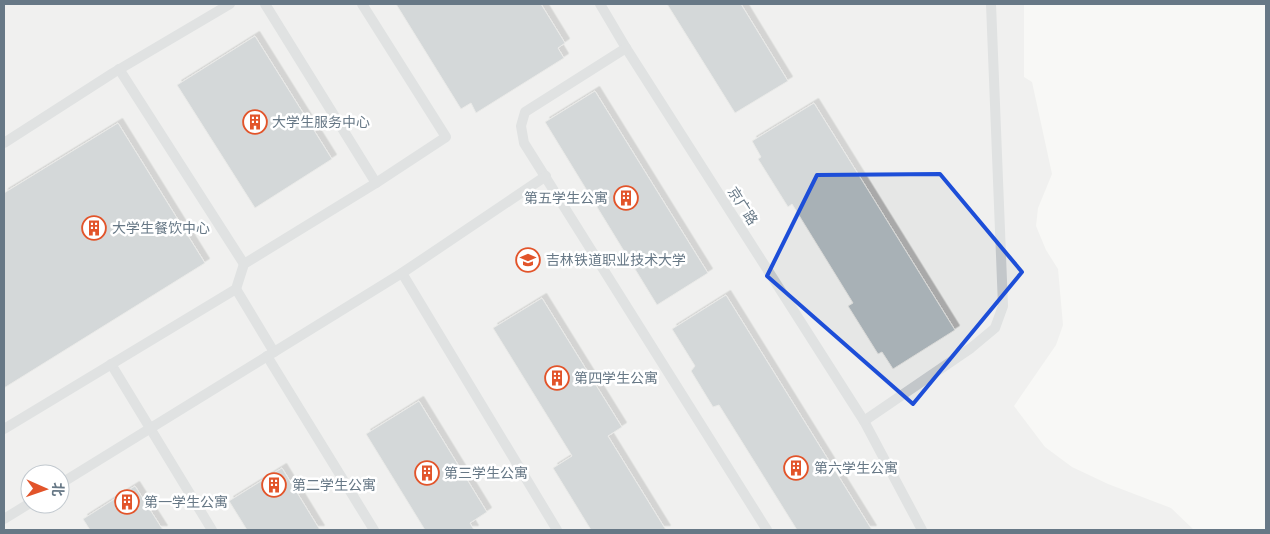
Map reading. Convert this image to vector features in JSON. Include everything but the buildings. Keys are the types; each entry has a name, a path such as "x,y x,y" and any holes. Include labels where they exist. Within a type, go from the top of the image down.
{"lane":[{"path":"4,143 120,69 230,4"},
{"path":"265,4 376,183"},
{"path":"4,429 236,289 244,264 376,183 446,137 362,4"},
{"name":"京广路","path":"600,4 626,48 864,421 922,530"},
{"path":"864,421 983,338 995,328 1003,306 991,4"},
{"path":"626,48 526,112 521,126 524,143 767,530"},
{"path":"120,69 244,264"},
{"path":"70,478 402,273 546,176"},
{"path":"402,273 557,530"},
{"path":"236,289 270,354 374,530"},
{"path":"112,364 212,530"},
{"path":"4,519 20,509"}],"highlighted area":[{"path":"940,174 1022,272 913,404 767,276 817,175"}],"shaded area":[{"name":"吉林铁道职业技术大学","path":"4,4 1024,4 1024,77 1032,82 1052,174 1038,208 1036,226 1046,250 1058,269 1063,325 1056,345 1014,406 1045,447 1072,467 1108,484 1171,508 1194,530 4,530"}],"place":[{"name":"大学生服务中心","path":"255,122"},
{"name":"第五学生公寓","path":"626,198"},
{"name":"大学生餐饮中心","path":"94,228"},
{"name":"吉林铁道职业技术大学","path":"528,260"},
{"name":"第四学生公寓","path":"557,378"},
{"name":"第六学生公寓","path":"796,468"},
{"name":"第三学生公寓","path":"427,473"},
{"name":"第二学生公寓","path":"274,485"},
{"name":"第一学生公寓","path":"127,502"}]}
